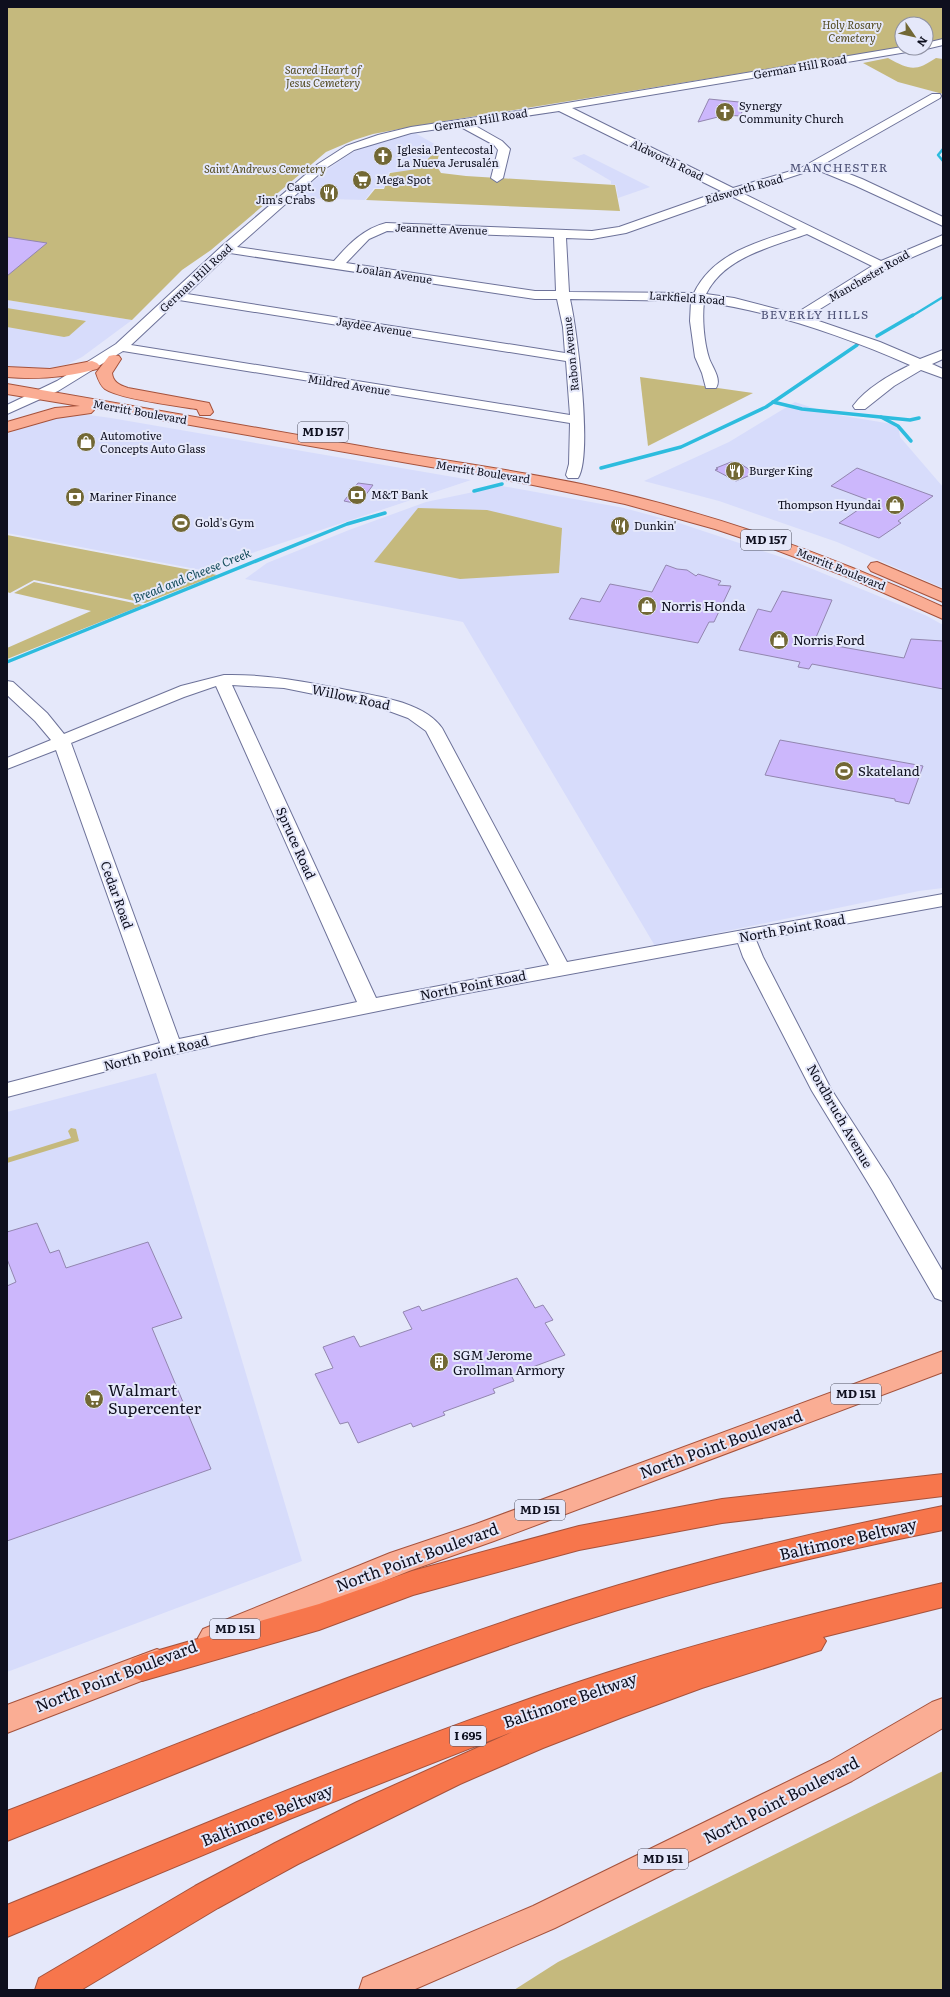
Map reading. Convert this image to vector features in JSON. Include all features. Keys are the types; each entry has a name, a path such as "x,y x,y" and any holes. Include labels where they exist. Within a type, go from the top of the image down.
{"highway":[{"path":"142,1668 319,1617 412,1583 580,1538 647,1524 722,1511 943,1485"},
{"name":"Baltimore Beltway","path":"7,1826 346,1693 522,1628 657,1587 779,1554 943,1518"},
{"name":"Baltimore Beltway","path":"7,1921 390,1765 560,1702 694,1659 828,1621 943,1595"},
{"path":"51,1990 150,1930 300,1847 469,1766 552,1731 702,1675 943,1603"}],"main road":[{"path":"118,353 104,373 108,384 115,389 204,406 205,412"},
{"path":"7,372 47,375 92,366"},
{"name":"Merritt Boulevard","path":"7,378 140,413 506,475 569,480 570,482 650,492 721,511 797,536 900,577 943,597"},
{"name":"Merritt Boulevard","path":"7,389 57,392 205,412 569,480 779,545 852,572 943,614"},
{"path":"7,427 55,413 70,411 83,410 126,414 140,413"},
{"name":"North Point Boulevard","path":"7,1719 142,1668 400,1562 484,1533 547,1508 764,1429 943,1361"},
{"name":"North Point Boulevard","path":"375,1990 544,1917 841,1771 943,1712"}],"street":[{"name":"German Hill Road","path":"7,420 57,392 118,353 226,249 322,166 350,148 397,133 894,51"},
{"name":"Edsworth Road","path":"560,233 592,235 622,230 699,202 794,174 815,165 936,96"},
{"name":"Aldworth Road","path":"560,107 882,266"},
{"path":"462,122 498,143 504,149 497,178"},
{"path":"815,165 858,182 943,222"},
{"name":"Jeannette Avenue","path":"337,265 371,232 386,227 560,233"},
{"path":"711,385 710,372 703,358 699,335 698,297 709,277 724,264 748,251 807,230"},
{"name":"Rabon Avenue","path":"560,233 563,295 570,327 577,420 576,464 569,480"},
{"name":"Manchester Road","path":"797,318 882,266 943,239"},
{"name":"Loalan Avenue","path":"226,249 520,293 563,295"},
{"name":"Larkfield Road","path":"563,295 698,297 734,302 797,318 875,344 943,374"},
{"name":"Jaydee Avenue","path":"176,296 573,358"},
{"name":"German Hill Road","path":"7,410 57,392 112,351 118,353"},
{"name":"Mildred Avenue","path":"118,353 577,420"},
{"path":"860,406 882,386 921,364 943,354"},
{"name":"Willow Road","path":"7,764 185,690 222,681 258,680 372,700 408,711 428,722 433,728 561,968"},
{"name":"Spruce Road","path":"222,681 369,1005"},
{"path":"7,686 41,717 62,742"},
{"name":"Cedar Road","path":"62,742 172,1048"},
{"name":"North Point Road","path":"7,1090 172,1048 369,1005 561,968 943,900"},
{"name":"Nordbruch Avenue","path":"745,936 753,957 822,1091 893,1205 943,1292"}],"shaded area":[{"path":"415,133 445,150 436,155 428,174 389,172 384,188 374,188 365,200 295,198 325,171 353,152 388,139"},
{"path":"584,154 650,187 618,198 616,185 611,184 611,181 572,158"},
{"path":"7,300 132,320 82,357 68,364 47,369 26,369 7,366"},
{"path":"795,402 832,414 898,425 900,437 943,487 943,588 837,542 719,501 644,481 729,442"},
{"path":"70,415 89,415 111,418 471,480 201,570 7,533 7,434 49,418"},
{"path":"502,486 624,508 679,523 793,561 927,616 943,625 943,888 919,891 655,946 463,622 245,579 267,563 349,530 426,502"},
{"path":"156,1073 302,1561 7,1672 7,1112"}],"green space":[{"name":"Sacred Heart of Jesus Cemetery","path":"7,7 943,7 943,39 934,41 934,16 894,16 894,48 421,125 373,134 354,140 326,152 211,250 182,270 132,320 7,300"},
{"path":"888,58 912,68 923,66 936,58 943,59 943,94 898,82 863,63"},
{"path":"432,155 439,155 436,165 441,173 466,176 615,185 620,211 366,200 375,189 384,189 390,173 417,169"},
{"path":"7,308 86,321 69,336 64,337 7,327"},
{"path":"640,377 753,393 648,446"},
{"path":"418,508 487,510 562,528 559,573 460,579 374,562"},
{"path":"7,535 217,575 145,603 34,580 10,593 7,592"},
{"path":"34,582 143,605 7,659 7,648 91,611 14,593"},
{"path":"71,1128 76,1129 79,1141 7,1163 7,1158 71,1138 68,1131"},
{"path":"943,1771 943,1990 514,1990 558,1962"}],"building":[{"name":"Synergy Community Church","path":"709,99 746,104 740,116 726,115 698,122"},
{"path":"7,237 47,243 7,276"},
{"name":"Burger King","path":"731,462 739,463 755,473 736,481 715,470 718,469 716,468"},
{"name":"Thompson Hyundai","path":"857,468 933,496 898,521 901,523 879,538 839,523 871,501 831,486"},
{"name":"M&T Bank","path":"358,483 373,485 359,504 344,501"},
{"name":"Norris Honda","path":"666,565 677,569 687,570 696,576 698,574 721,581 718,585 731,586 714,622 709,622 698,643 569,619 581,598 600,602 610,584 652,592"},
{"name":"Norris Ford","path":"782,591 832,600 814,642 904,658 911,639 943,641 943,689 812,664 809,669 798,667 800,662 739,650 758,609 771,612"},
{"name":"Skateland","path":"780,740 923,766 909,804 895,801 895,799 765,775"},
{"name":"Walmart Supercenter","path":"37,1223 50,1253 59,1250 66,1268 148,1242 182,1318 152,1328 211,1469 7,1541 7,1286 16,1282 7,1259 7,1232"},
{"name":"SGM Jerome Grollman Armory","path":"517,1278 535,1308 543,1305 553,1320 545,1323 565,1355 511,1375 514,1381 493,1389 495,1393 443,1412 445,1415 413,1427 411,1423 358,1443 348,1422 340,1424 315,1374 333,1368 323,1347 354,1336 360,1347 412,1329 403,1312 419,1306 422,1311"}],"waterway":[{"name":"Bread and Cheese Creek","path":"943,149 938,155 943,161"},
{"name":"Bread and Cheese Creek","path":"912,316 943,297"},
{"name":"Bread and Cheese Creek","path":"877,336 913,315"},
{"name":"Bread and Cheese Creek","path":"773,402 857,345"},
{"name":"Bread and Cheese Creek","path":"601,468 681,447 766,407 773,402"},
{"path":"773,402 802,409 881,417"},
{"path":"881,417 910,420 919,418"},
{"path":"881,417 898,426 911,441"},
{"name":"Bread and Cheese Creek","path":"474,491 502,484"},
{"name":"Bread and Cheese Creek","path":"7,662 347,524 385,513"}],"place":[{"name":"Synergy Community Church","path":"725,112"},
{"name":"Iglesia Pentecostal La Nueva Jerusalén","path":"383,156"},
{"name":"Mega Spot","path":"362,180"},
{"name":"Capt. Jim's Crabs","path":"329,193"},
{"name":"Automotive Concepts Auto Glass","path":"86,442"},
{"name":"Burger King","path":"735,471"},
{"name":"M&T Bank","path":"357,495"},
{"name":"Mariner Finance","path":"75,497"},
{"name":"Thompson Hyundai","path":"895,505"},
{"name":"Gold's Gym","path":"181,523"},
{"name":"Dunkin'","path":"620,526"},
{"name":"Norris Honda","path":"647,606"},
{"name":"Norris Ford","path":"779,640"},
{"name":"Skateland","path":"844,771"},
{"name":"SGM Jerome Grollman Armory","path":"439,1362"},
{"name":"Walmart Supercenter","path":"94,1399"}],"district":[{"name":"MANCHESTER","path":"839,168"},
{"name":"BEVERLY HILLS","path":"815,315"}],"park label":[{"name":"Holy Rosary Cemetery","path":"852,31"},
{"name":"Saint Andrews Cemetery","path":"265,169"}]}
